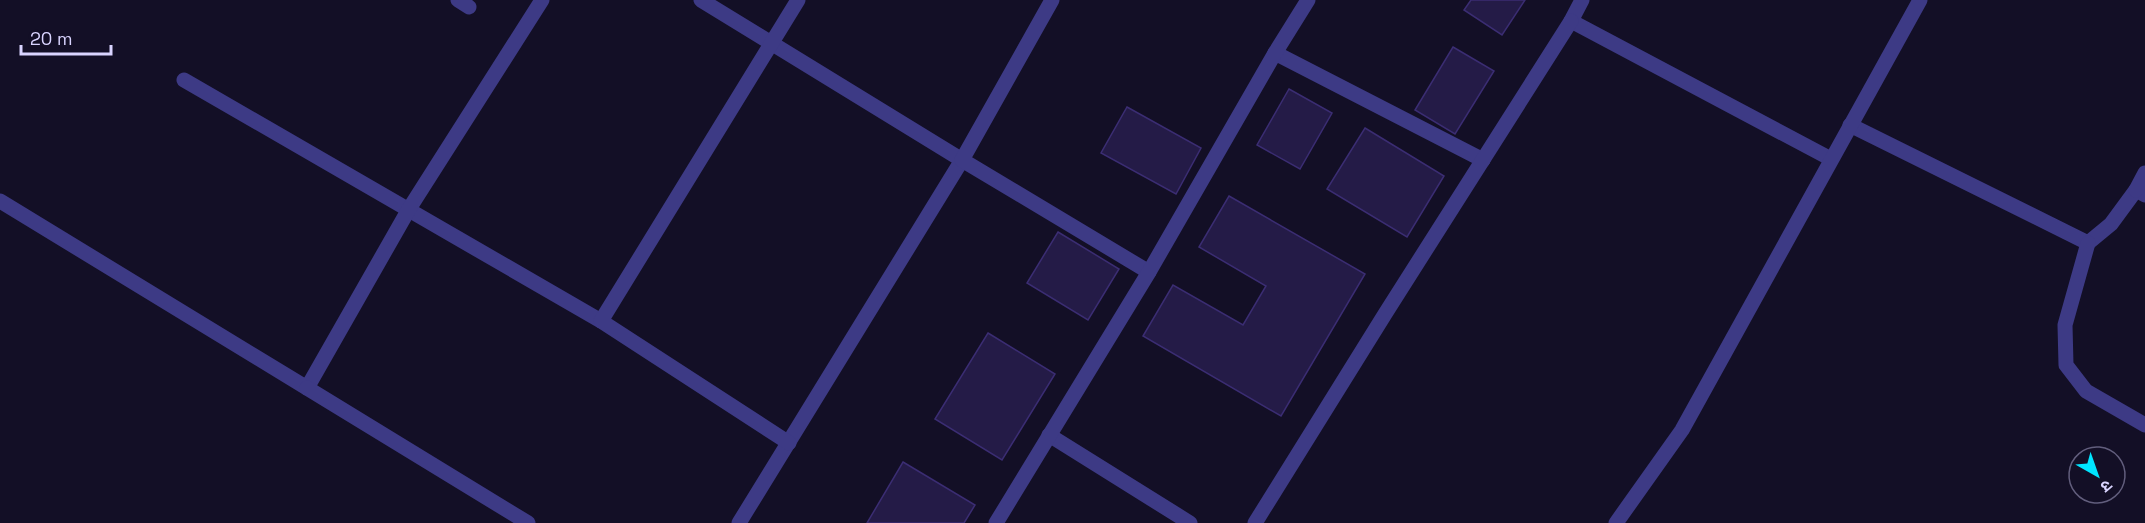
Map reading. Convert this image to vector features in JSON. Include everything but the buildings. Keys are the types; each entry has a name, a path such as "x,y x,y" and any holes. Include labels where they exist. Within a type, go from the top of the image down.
{"street":[{"path":"307,388 409,209 542,0"},
{"path":"700,0 1149,272"},
{"path":"601,321 798,0"},
{"path":"739,523 962,160 1052,0"},
{"path":"996,523 1149,272 1308,0"},
{"path":"1255,523 1572,21 1582,0"},
{"path":"1616,523 1682,430 1920,0"},
{"path":"1572,21 1831,159"},
{"path":"1275,53 1483,160"},
{"path":"184,80 601,321 789,443"},
{"path":"1850,125 2088,243"},
{"path":"2145,173 2141,192 2111,224 2088,243 2065,325 2066,365 2085,391 2145,425"},
{"path":"0,201 528,523"},
{"path":"1049,435 1190,523"}]}
